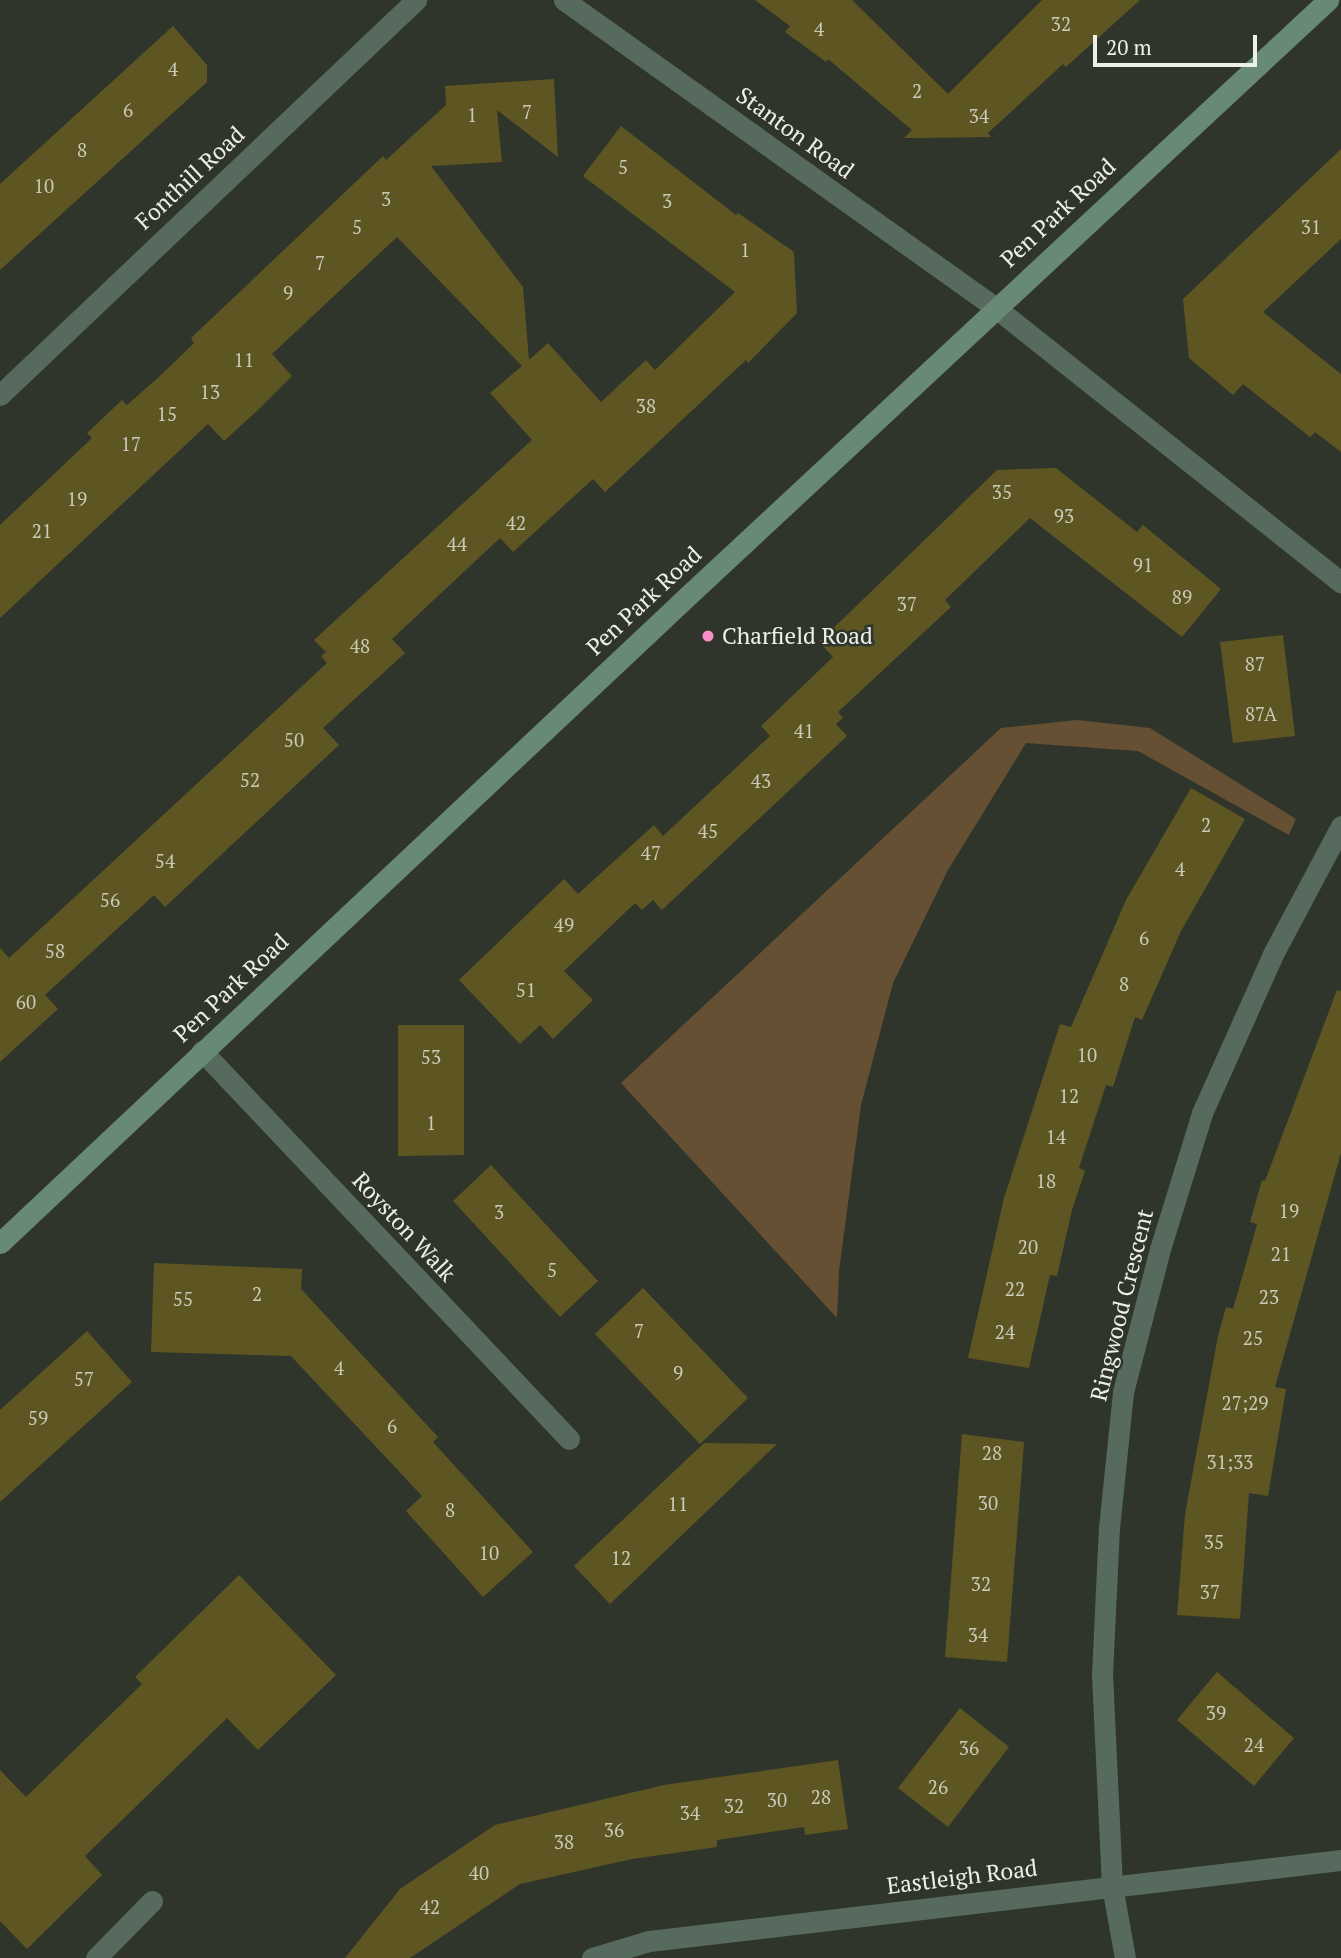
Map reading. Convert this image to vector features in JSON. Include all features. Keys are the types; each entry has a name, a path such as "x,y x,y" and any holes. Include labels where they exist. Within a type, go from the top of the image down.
{"street":[{"name":"Fonthill Road","path":"0,394 416,0"},
{"name":"Stanton Road","path":"565,0 996,308"},
{"name":"Pen Park Road","path":"0,1243 202,1051 1328,0"},
{"path":"996,308 1341,582"},
{"name":"Ringwood Crescent","path":"1125,1958 1112,1886 1102,1675 1109,1528 1123,1392 1160,1249 1202,1113 1273,954 1341,826"},
{"name":"Royston Walk","path":"202,1051 569,1439"},
{"name":"Eastleigh Road","path":"592,1958 649,1941 1341,1860"},
{"path":"96,1958 152,1902"}],"shaded area":[{"path":"1077,720 1150,728 1296,819 1289,835 1138,751 1026,743 948,870 893,983 861,1105 839,1271 837,1318 621,1083 1001,728"}],"building":[{"path":"755,0 852,0 948,94 1042,0 1140,0 1066,67 1063,64 988,133 991,137 904,138 912,130 828,59 826,62 785,32 790,26"},
{"path":"173,26 207,65 207,82 0,270 0,184"},
{"path":"554,79 558,157 497,110 502,162 431,166 523,287 529,360 548,343 601,402 646,360 655,370 735,292 583,176 621,126 736,215 738,213 794,252 797,313 748,363 746,360 605,492 593,479 513,552 500,538 392,639 405,653 323,728 339,745 165,907 154,895 45,995 58,1009 0,1062 0,948 9,958 327,663 321,656 326,652 314,640 532,440 490,393 522,366 397,237 272,354 292,376 258,410 224,441 208,424 0,618 0,525 92,438 87,433 122,400 127,405 161,375 194,343 191,338 383,156 386,160 446,105 445,86"},
{"path":"1341,149 1341,239 1263,312 1341,374 1341,452 1315,432 1310,437 1243,384 1233,395 1189,358 1183,299"},
{"path":"1056,468 1137,532 1143,525 1221,589 1182,637 1030,518 945,600 951,607 838,712 843,718 836,724 847,736 662,910 653,900 642,910 635,903 564,971 593,1000 553,1039 540,1025 520,1044 459,980 564,879 578,894 654,825 663,836 770,736 761,726 833,657 819,642 997,470"},
{"path":"1283,635 1295,736 1233,743 1220,642"},
{"path":"1191,788 1245,819 1181,931 1142,1020 1135,1017 1113,1087 1106,1085 1079,1168 1085,1171 1072,1210 1057,1276 1050,1275 1029,1368 968,1358 1004,1198 1060,1024 1071,1027 1126,900"},
{"path":"1337,990 1341,991 1341,1153 1275,1387 1286,1389 1268,1496 1249,1493 1240,1619 1177,1615 1185,1514 1218,1336 1226,1307 1233,1309 1245,1267 1257,1224 1250,1222 1262,1180 1265,1181"},
{"path":"398,1025 464,1025 464,1155 398,1156"},
{"path":"491,1165 598,1281 560,1317 453,1201"},
{"path":"154,1263 302,1269 301,1289 438,1437 433,1442 533,1552 483,1597 406,1511 422,1496 291,1356 151,1352"},
{"path":"643,1288 748,1398 700,1444 595,1334"},
{"path":"87,1331 132,1382 0,1502 0,1410"},
{"path":"962,1434 1024,1442 1007,1662 945,1657"},
{"path":"704,1443 777,1444 610,1604 574,1566"},
{"path":"239,1575 336,1675 258,1750 227,1718 85,1856 102,1875 27,1949 0,1921 0,1770 26,1797 142,1684 135,1677"},
{"path":"1217,1672 1294,1738 1254,1786 1177,1720"},
{"path":"960,1708 1009,1747 948,1827 898,1788"},
{"path":"838,1760 848,1829 805,1835 804,1827 717,1840 717,1847 632,1859 520,1884 410,1958 345,1958 400,1889 495,1825 664,1785"}],"place":[{"name":"Charfield Road","path":"708,636"}]}
